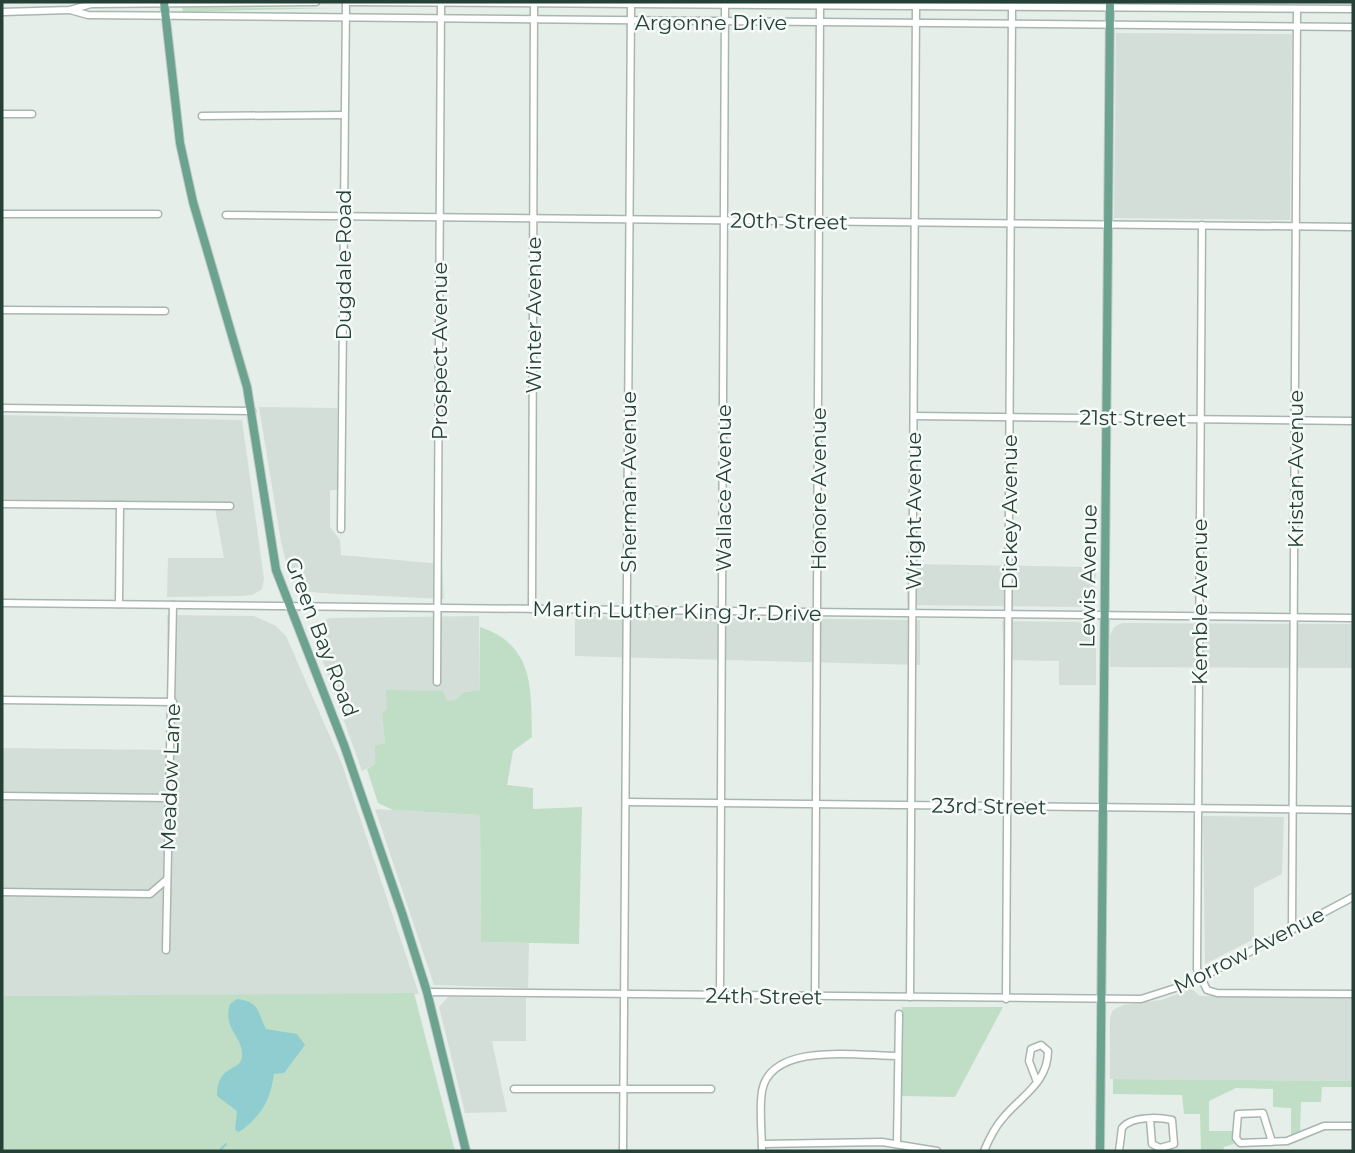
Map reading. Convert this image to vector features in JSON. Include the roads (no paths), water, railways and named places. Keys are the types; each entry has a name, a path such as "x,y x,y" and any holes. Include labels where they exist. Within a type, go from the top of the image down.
{"main road":[{"name":"Green Bay Road","path":"164,2 180,143 206,245 236,342 252,411 268,533 289,606 344,745 427,992 466,1151"},
{"name":"Lewis Avenue","path":"1100,1151 1110,5"}],"street":[{"name":"Argonne Drive","path":"2,12 71,10 91,4 316,2"},
{"name":"Argonne Drive","path":"347,2 1012,7 1110,5 1353,9"},
{"name":"Dugdale Road","path":"341,529 347,2"},
{"name":"Winter Avenue","path":"532,609 534,2"},
{"name":"Prospect Avenue","path":"437,682 441,3"},
{"name":"Sherman Avenue","path":"623,1151 631,4"},
{"name":"Wallace Avenue","path":"720,995 725,4"},
{"name":"Honore Avenue","path":"816,996 820,5"},
{"name":"Wright Avenue","path":"911,997 916,6"},
{"name":"Dickey Avenue","path":"1006,999 1012,7"},
{"path":"1202,8 1202,26"},
{"name":"Kristan Avenue","path":"1292,930 1297,9"},
{"name":"Argonne Drive","path":"71,10 88,15 345,16 441,20 1353,27"},
{"path":"2,114 32,114"},
{"path":"202,116 344,115"},
{"path":"2,214 158,214"},
{"name":"20th Street","path":"226,215 1353,227"},
{"name":"Kemble Avenue","path":"1200,978 1198,808 1202,225"},
{"path":"2,310 166,311"},
{"path":"2,408 252,411"},
{"name":"21st Street","path":"914,416 1353,421"},
{"path":"2,504 230,506"},
{"path":"119,604 120,505"},
{"name":"Martin Luther King Jr. Drive","path":"2,603 1353,618"},
{"name":"Meadow Lane","path":"166,950 165,881 171,798 173,605"},
{"path":"2,700 173,702"},
{"path":"2,796 171,798"},
{"name":"23rd Street","path":"625,802 1353,810"},
{"path":"2,892 149,894 165,881"},
{"name":"Morrow Avenue","path":"1101,1000 1150,997 1200,978 1353,897"},
{"path":"1200,978 1207,990 1217,993 1353,994"},
{"name":"24th Street","path":"427,992 1101,1000"},
{"path":"897,1143 899,1014"},
{"path":"984,1151 995,1128 1037,1082 1048,1057 1048,1051 1041,1045 1031,1049 1028,1056 1037,1082"},
{"path":"897,1056 804,1056 787,1059 775,1067 762,1091 762,1147 897,1143 937,1151"},
{"path":"514,1089 711,1089"},
{"path":"1272,1142 1263,1113 1238,1114 1237,1141 1272,1142 1308,1135 1324,1126 1353,1126"},
{"path":"1119,1151 1120,1135 1125,1123 1150,1119 1172,1120 1174,1144 1160,1148 1152,1144 1150,1119"}],"water":[{"path":"237,999 254,1005 266,1029 297,1034 305,1045 284,1073 274,1074 263,1108 239,1132 235,1130 237,1111 217,1096 224,1074 237,1065 242,1057 242,1050 231,1027 228,1013 230,1004"}],"waterway":[{"path":"219,1151 226,1144"}]}
